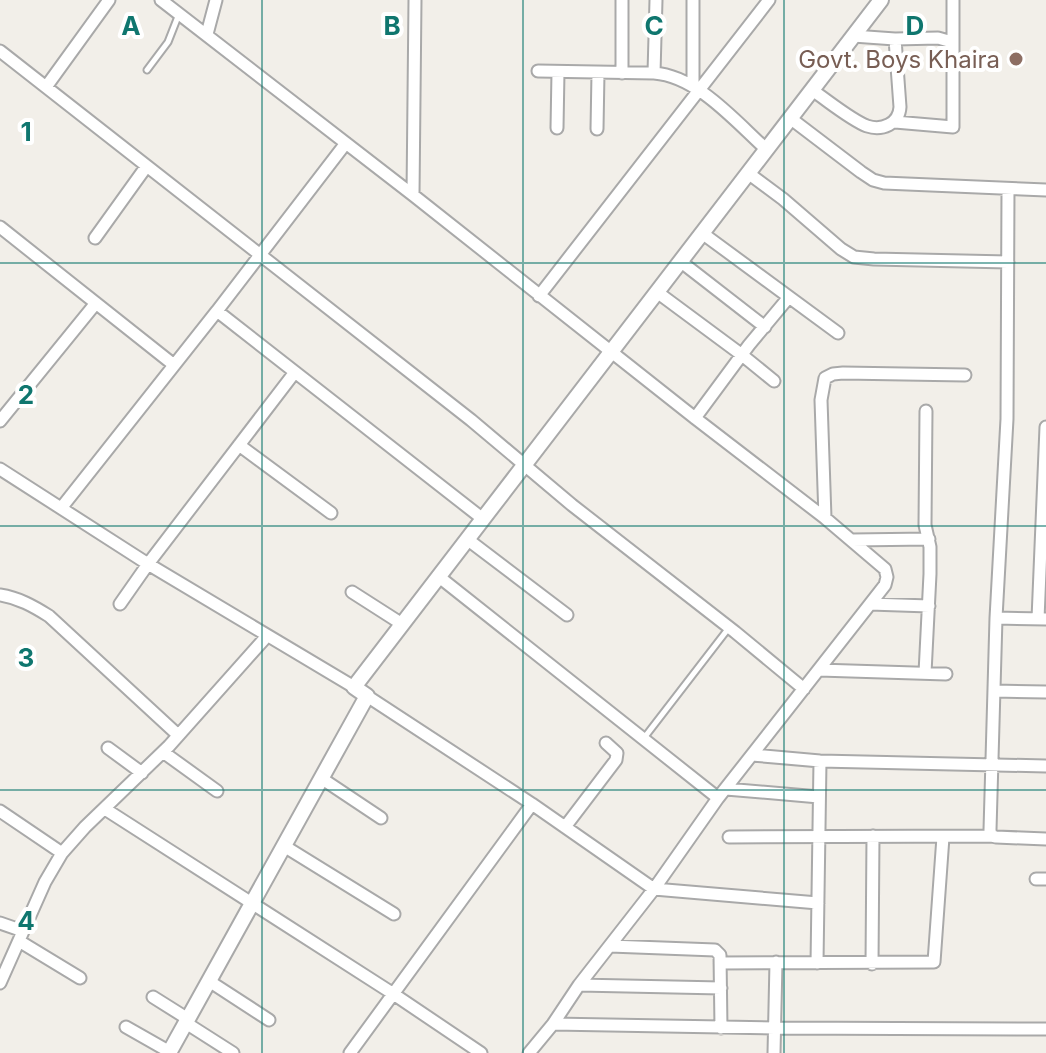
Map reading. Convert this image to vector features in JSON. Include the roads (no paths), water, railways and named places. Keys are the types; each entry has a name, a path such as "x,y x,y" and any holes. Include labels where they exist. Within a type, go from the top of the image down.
{"street":[{"path":"46,87 109,0"},
{"path":"207,34 216,0"},
{"path":"413,195 415,0"},
{"path":"622,0 622,73"},
{"path":"654,73 656,0"},
{"path":"693,0 696,88"},
{"path":"539,296 696,88 769,0"},
{"path":"354,687 881,0"},
{"path":"895,122 953,127 953,0"},
{"path":"171,5 825,518 885,569 885,585 722,794 529,1053"},
{"path":"853,36 938,38 952,42"},
{"path":"812,90 869,127 887,126 895,122 900,107 895,39"},
{"path":"0,51 525,464 572,505 804,689"},
{"path":"538,71 654,73 678,78 696,88 766,149"},
{"path":"557,128 558,72"},
{"path":"597,129 598,73"},
{"path":"790,118 873,180 902,185 1046,190"},
{"path":"62,507 346,143"},
{"path":"95,238 146,167"},
{"path":"748,173 854,257 1008,262"},
{"path":"991,836 996,618 1007,419 1008,189"},
{"path":"0,227 174,365"},
{"path":"702,233 838,333"},
{"path":"680,261 765,327"},
{"path":"657,292 774,381"},
{"path":"695,418 789,297"},
{"path":"0,421 96,303"},
{"path":"217,311 483,519"},
{"path":"120,604 295,372"},
{"path":"825,518 821,400 825,378 843,373 965,375"},
{"path":"925,673 929,606 929,539 925,525 926,411"},
{"path":"996,618 1042,619 1046,427"},
{"path":"239,445 331,513"},
{"path":"0,469 148,564 354,687 654,889 818,903"},
{"path":"467,539 567,615"},
{"path":"852,540 929,539"},
{"path":"438,576 643,739 722,794 819,797"},
{"path":"352,592 402,624"},
{"path":"0,595 27,602 49,616 178,735"},
{"path":"870,604 929,606"},
{"path":"0,983 45,882 62,853 163,752 267,636"},
{"path":"819,670 946,674"},
{"path":"994,691 1046,692"},
{"path":"126,1027 169,1052 367,696"},
{"path":"565,827 616,760 617,753 606,743"},
{"path":"108,748 142,773"},
{"path":"163,752 217,791"},
{"path":"752,755 820,761 1046,766"},
{"path":"817,963 820,761"},
{"path":"321,778 381,818"},
{"path":"350,1053 532,804"},
{"path":"105,809 481,1053"},
{"path":"0,811 62,853"},
{"path":"872,964 873,836"},
{"path":"729,837 991,836 1046,839"},
{"path":"720,963 934,962 943,837"},
{"path":"284,846 394,914"},
{"path":"0,923 80,978"},
{"path":"610,946 715,950 720,955 721,1028"},
{"path":"774,1053 776,962"},
{"path":"209,981 269,1020"},
{"path":"579,985 721,988"},
{"path":"153,997 233,1053"},
{"path":"553,1024 1046,1029"}],"lane":[{"path":"147,70 168,42 171,5"},
{"path":"643,739 729,627"}],"place":[{"name":"Govt. Boys Khaira","path":"1016,59"}]}
